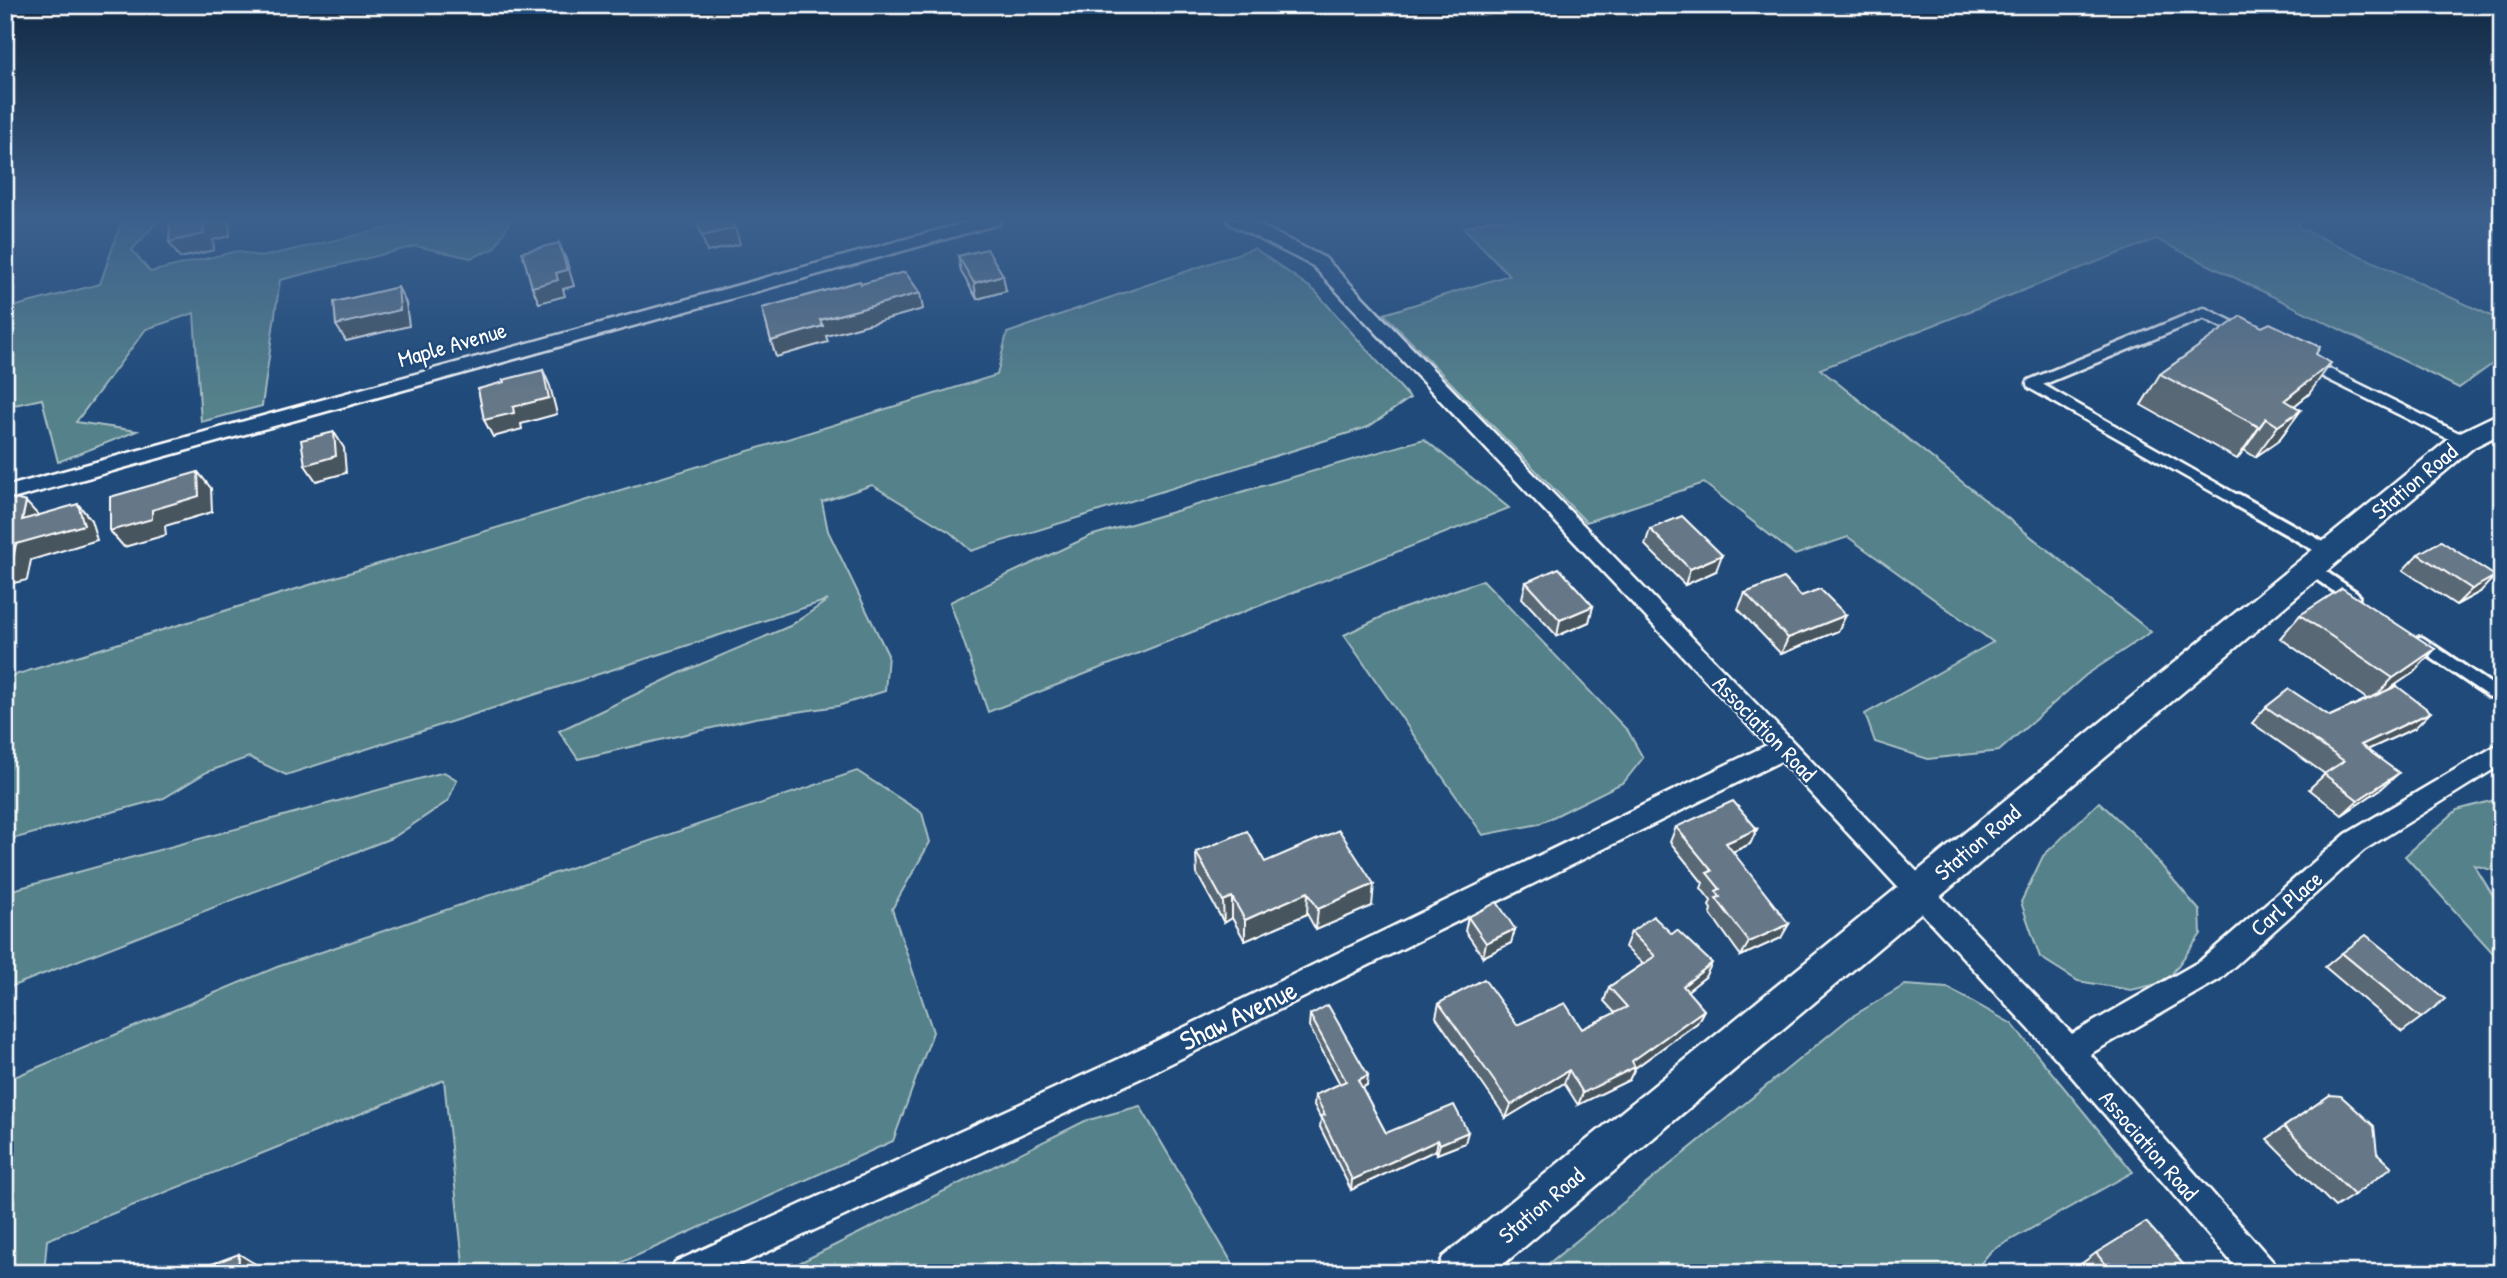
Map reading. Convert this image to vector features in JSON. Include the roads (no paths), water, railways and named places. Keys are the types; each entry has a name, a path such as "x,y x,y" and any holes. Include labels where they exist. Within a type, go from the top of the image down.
{"main road":[{"name":"Station Road","path":"1459,1273 2464,441 2502,421"}],"street":[{"name":"Maple Avenue","path":"5,494 778,280"},
{"name":"Association Road","path":"1336,280 1919,890 2069,1051 2189,1193 2262,1273"},
{"name":"Shaw Avenue","path":"686,1273 1129,1069 1784,748"},
{"name":"Carl Place","path":"2069,1051 2210,970 2355,842 2502,752"}],"lane":[{"path":"2253,337 2204,313 2032,384 2320,560 2367,606"},
{"path":"2301,361 2464,441"},
{"path":"2412,637 2491,691"}]}
